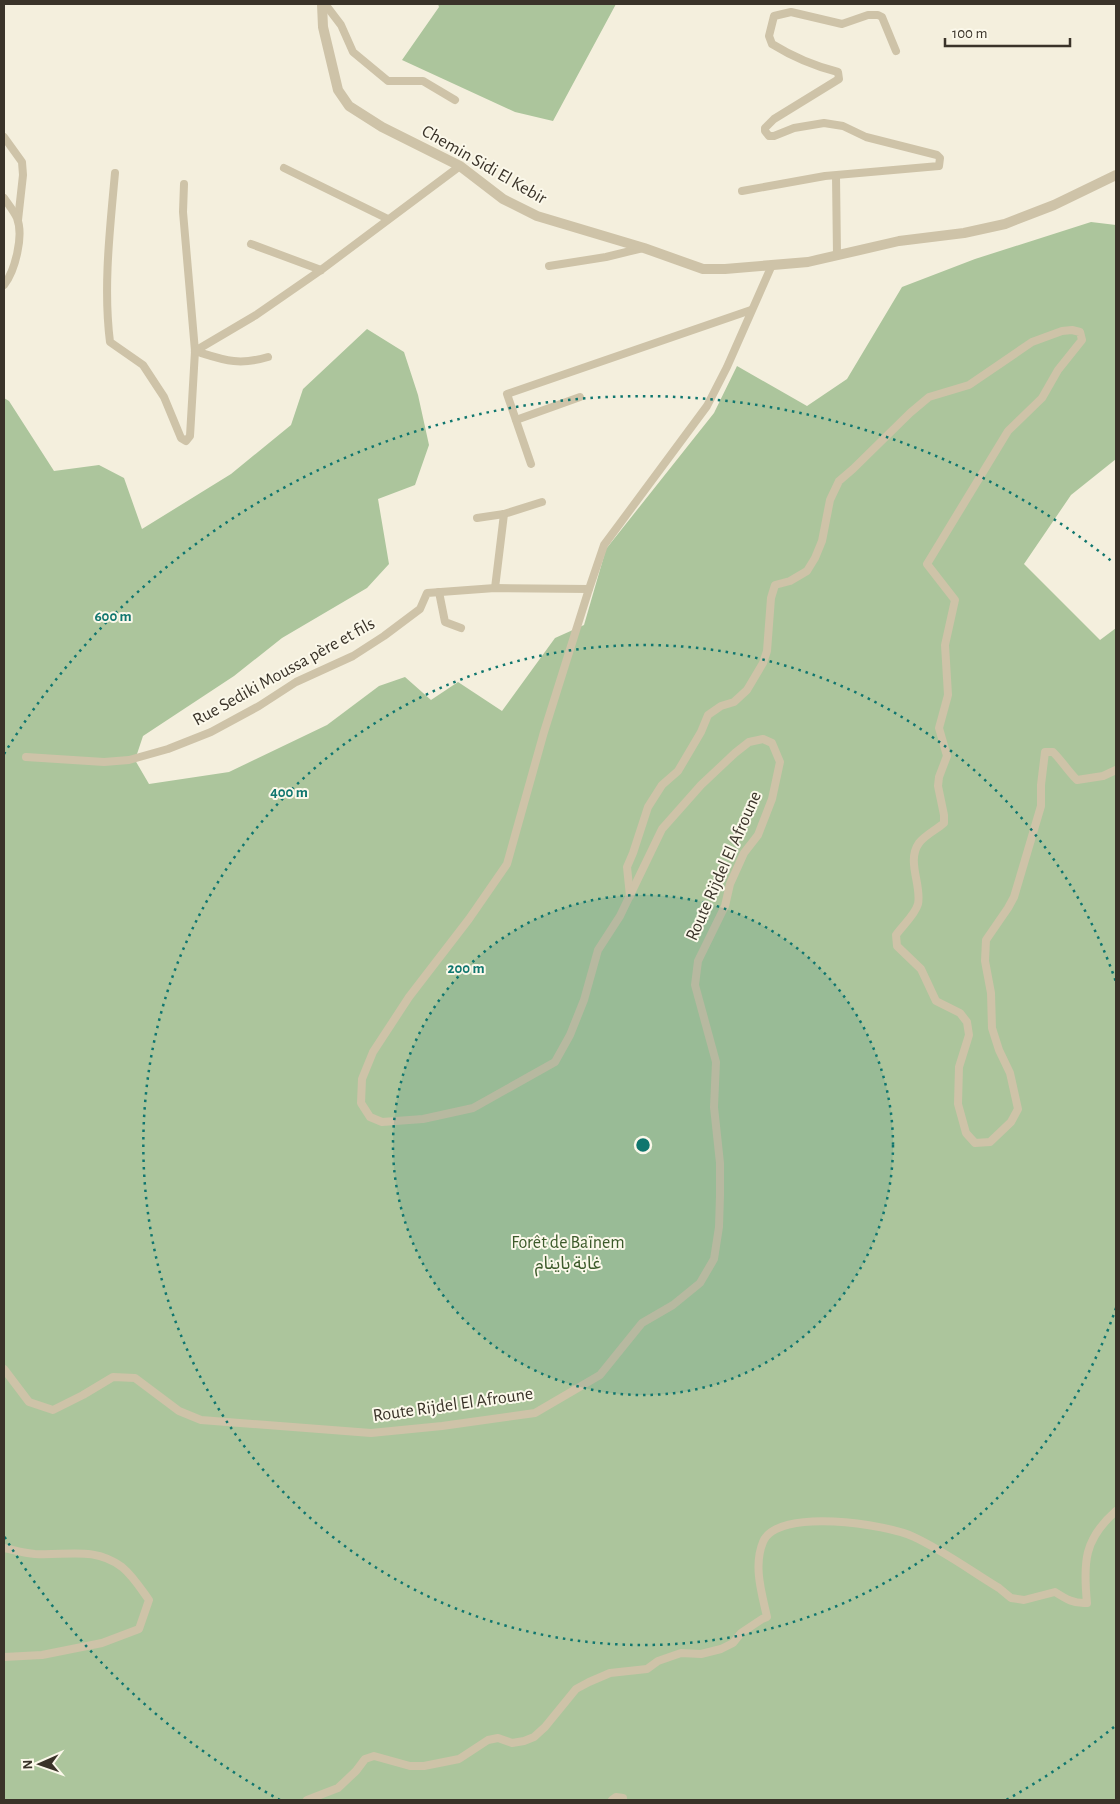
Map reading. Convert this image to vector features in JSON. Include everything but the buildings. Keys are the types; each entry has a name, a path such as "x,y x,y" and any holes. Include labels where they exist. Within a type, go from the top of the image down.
{"street":[{"path":"324,4 341,25 353,52 388,81 423,81 455,100"},
{"name":"Chemin Sidi El Kebir","path":"324,4 323,27 336,82 338,90 349,106 382,127 460,166 503,199 537,216 644,248 704,269 808,262 898,241 964,233 1005,224 1054,205 1116,175"},
{"path":"742,191 825,176 939,166 940,158 937,155 866,136 843,126 824,123 794,128 774,136 767,135 764,132 765,128 774,119 839,79 838,72 819,67 789,55 772,44 769,36 774,16 791,12 815,16 842,24 868,15 878,15 882,17 896,51"},
{"path":"4,137 22,162 23,175 16,257 8,280 4,285"},
{"path":"195,351 256,315 460,166"},
{"path":"284,168 388,219"},
{"path":"115,173 110,234 107,317 110,342 143,365 164,397 184,441 188,440 190,436 195,351 183,212 184,184"},
{"path":"836,176 837,255"},
{"path":"4,198 18,220"},
{"path":"251,244 320,270"},
{"path":"549,266 644,248"},
{"path":"461,628 445,622 439,592 494,588 589,589 604,545 707,406 727,367 772,265"},
{"path":"531,464 507,394 752,310"},
{"path":"630,896 627,867 648,807 662,785 678,771 701,732 708,715 721,706 734,702 751,684 763,663 767,651 768,618 775,585 807,571 822,541 830,500 839,481 853,470 910,413 929,398 969,385 1032,342 1062,331 1072,330 1080,332 1082,340 1058,370 1042,398 1008,431 928,564 955,600 945,645 948,695 939,728 947,756 939,777 938,786 944,824 920,842 916,850 914,865 919,902 896,935 897,946 921,969 936,1001 960,1013 967,1022 969,1034 959,1067 958,1104 966,1133 975,1143 990,1142 1011,1122 1018,1109 1010,1073 999,1050 992,1028 991,993 985,961 986,940 1014,897 1041,806 1040,785 1045,752 1053,752 1061,760 1066,770 1077,780 1103,776 1116,770"},
{"path":"195,351 226,361 251,362 268,357"},
{"path":"516,420 580,397"},
{"path":"477,518 504,514 542,502"},
{"path":"494,588 504,514"},
{"name":"Route Rijdel El Afroune","path":"4,1369 29,1402 53,1410 113,1377 135,1378 179,1411 201,1420 371,1433 442,1426 535,1413 600,1375 642,1323 673,1305 700,1283 714,1259 719,1226 720,1163 714,1107 716,1062 695,985 698,961 725,906 730,884 744,853 758,835 772,799 780,762 772,743 763,739 749,742 734,753 701,785 662,829 620,916 598,950 584,1000 570,1034 555,1062 473,1108 423,1119 382,1122 370,1117 361,1103 362,1079 373,1052 409,997 469,919 507,864 544,732 589,589"},
{"name":"Rue Sediki Moussa père et fils","path":"26,756 104,762 129,760 168,749 211,732 259,706 296,682 353,656 420,609 427,593 439,592"},
{"path":"307,1800 338,1788 365,1759 374,1756 410,1766 424,1766 446,1763 459,1758 488,1740 498,1738 512,1743 524,1741 534,1737 545,1727 576,1689 589,1682 610,1673 647,1669 658,1661 681,1653 701,1654 721,1650 733,1643 741,1633 767,1617 758,1573 759,1554 763,1540 776,1529 797,1522 850,1522 877,1526 913,1536 991,1583 1010,1598 1024,1600 1055,1592 1070,1601 1081,1604 1087,1603 1086,1560 1091,1542 1107,1519 1116,1511"},
{"path":"4,1548 35,1554 98,1554 121,1566 149,1600 139,1628 102,1643 42,1655 4,1657"},
{"path":"612,1800 616,1797 623,1798 623,1800"}],"green space":[{"path":"438,4 616,4 553,121 515,112 402,60 439,7"},
{"name":"Forêt de Baïnem غابة باينام","path":"1091,222 1116,225 1116,459 1071,495 1024,564 1100,640 1116,628 1116,1800 4,1800 4,398 9,401 54,471 99,465 124,478 142,529 231,474 291,425 303,389 367,329 404,352 418,395 429,445 415,485 378,499 389,564 367,588 282,638 234,676 143,736 135,760 149,784 229,772 327,725 379,686 405,677 431,700 458,682 502,711 555,638 584,625 606,549 714,413 737,366 807,406 847,379 902,287 975,259"}]}
